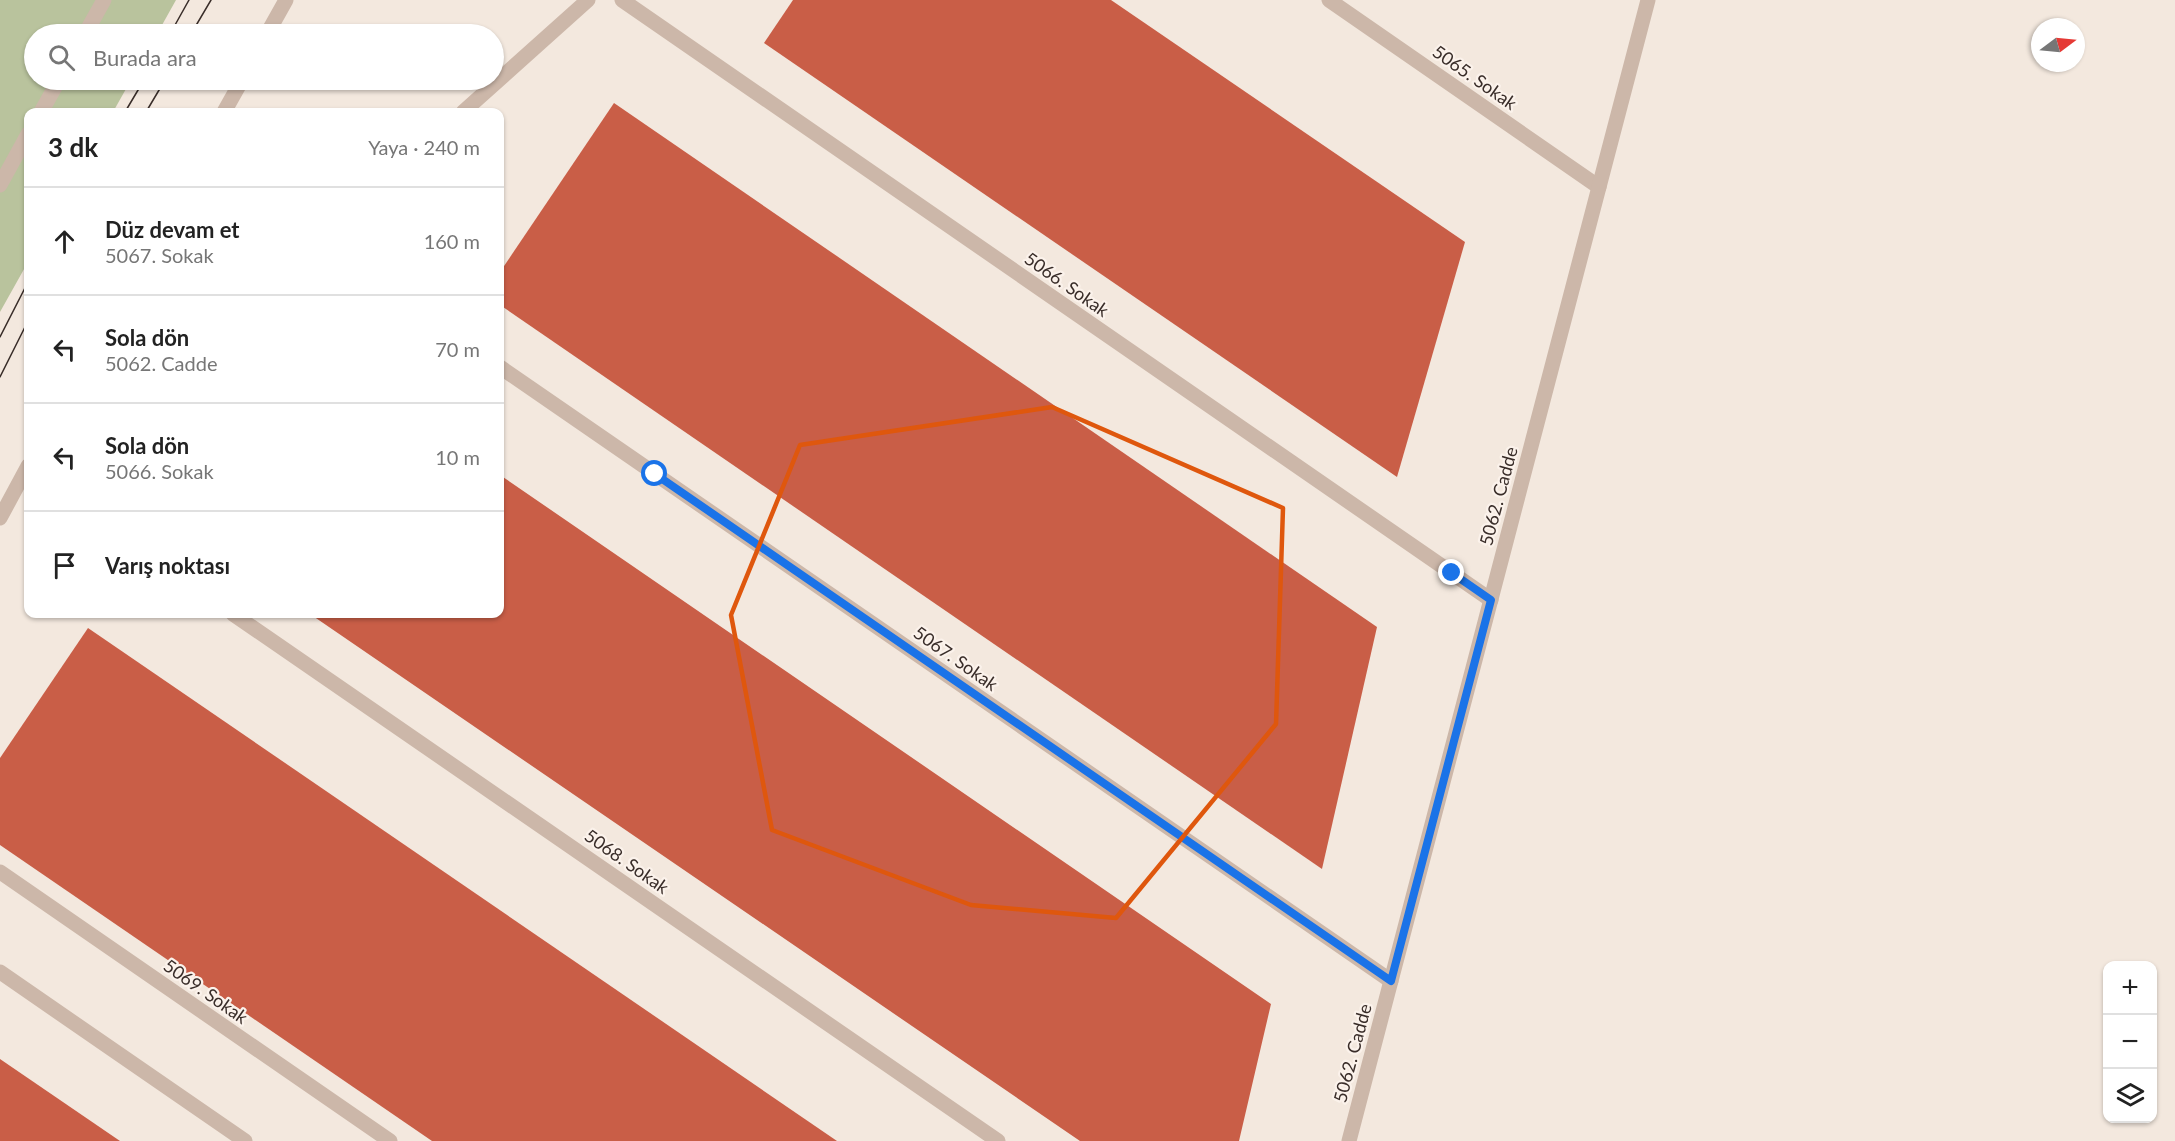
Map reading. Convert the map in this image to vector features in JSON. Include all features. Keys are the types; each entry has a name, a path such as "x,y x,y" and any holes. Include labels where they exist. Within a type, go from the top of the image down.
{"street":[{"path":"91,24 104,0"},
{"path":"273,24 286,0"},
{"path":"504,76 588,0"},
{"name":"5066. Sokak","path":"621,0 1491,600"},
{"name":"5065. Sokak","path":"1329,0 1599,187"},
{"name":"5062. Cadde","path":"1349,1141 1648,0"},
{"path":"43,108 53,90"},
{"path":"226,108 236,90"},
{"path":"468,108 488,90"},
{"path":"0,185 24,141"},
{"name":"5067. Sokak","path":"504,370 1391,981"},
{"path":"0,518 24,477"},
{"name":"5068. Sokak","path":"239,618 998,1141"},
{"name":"5069. Sokak","path":"0,872 390,1141"},
{"path":"0,972 245,1141"}],"highlighted area":[{"path":"1052,407 1283,508 1276,724 1116,918 971,905 772,830 731,615 800,445"}],"green space":[{"path":"0,0 176,0 163,24 24,24 24,90 125,90 115,108 24,108 24,269 0,312"}],"building":[{"path":"793,0 1111,0 1465,242 1397,477 764,43"},
{"path":"614,103 1377,627 1322,869 504,308 504,266"},
{"path":"504,478 1271,1004 1239,1141 1080,1141 316,618 504,618"},
{"path":"88,628 837,1141 432,1141 0,845 0,758"},
{"path":"0,1059 120,1141 0,1141"}],"tram line":[{"path":"176,24 189,0"},
{"path":"197,24 211,0"},
{"path":"127,108 138,90"},
{"path":"148,108 159,90"},
{"path":"0,337 24,290"},
{"path":"0,377 24,329"}],"route":[{"path":"655,474 1391,981 1491,600 1452,573"}]}
